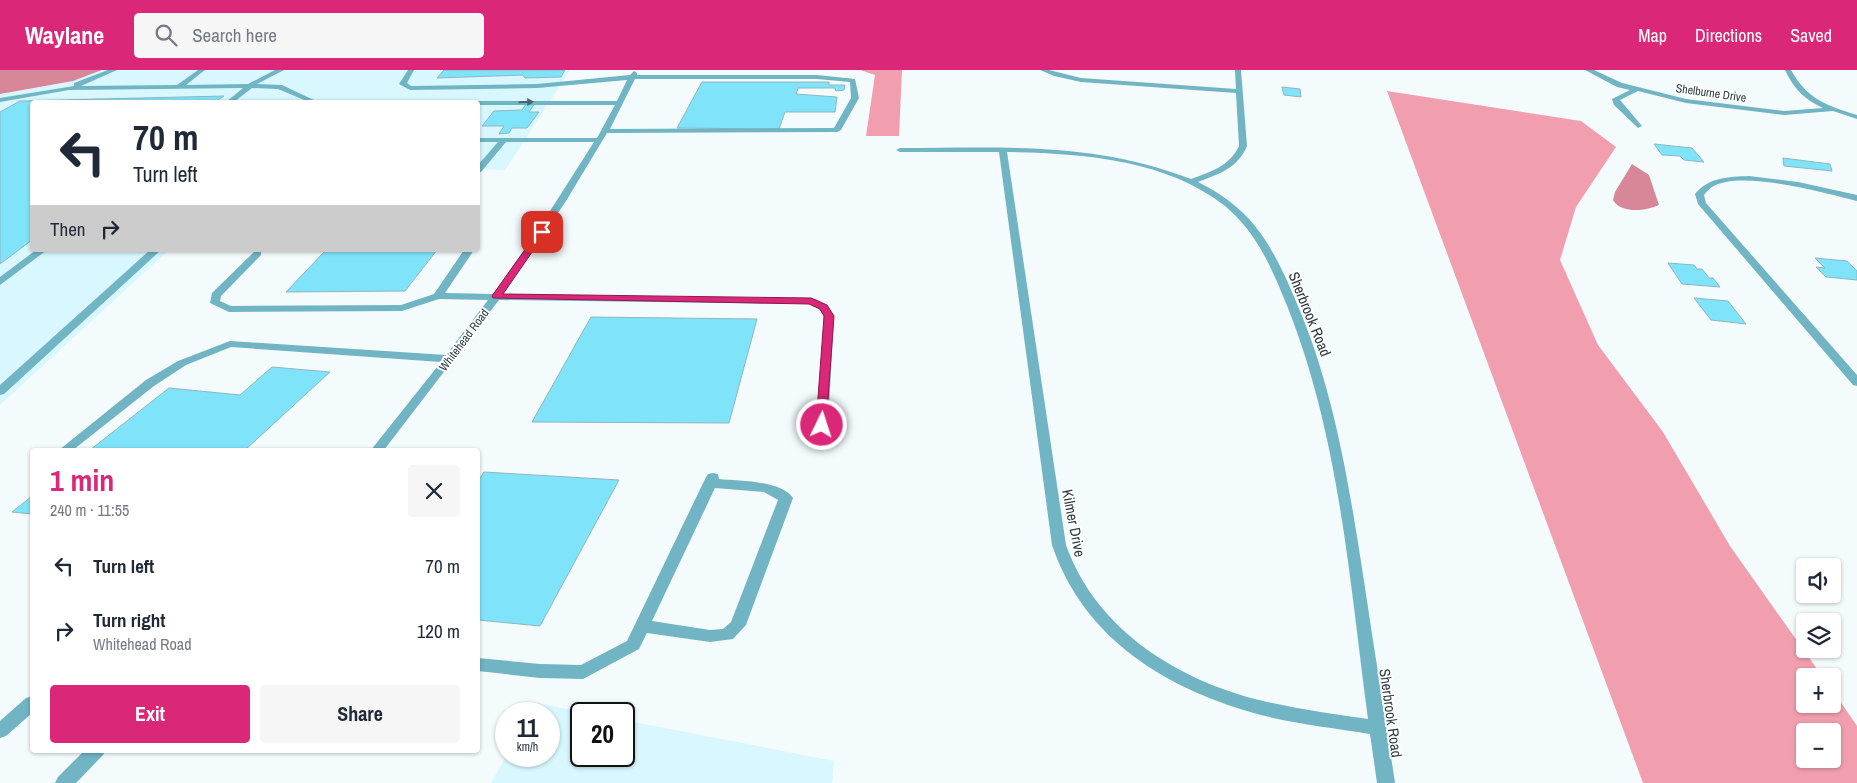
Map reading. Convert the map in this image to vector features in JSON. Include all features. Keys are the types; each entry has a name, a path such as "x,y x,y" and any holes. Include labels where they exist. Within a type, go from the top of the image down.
{"street":[{"path":"69,88 114,70"},
{"path":"178,87 202,70"},
{"path":"233,100 251,86 281,70"},
{"path":"411,70 403,84 410,88 537,86 634,74 818,76 853,80 854,98 837,130 480,140"},
{"path":"1043,70 1056,75 1081,80 1240,91"},
{"path":"1191,182 1224,169 1241,153 1238,70"},
{"name":"Shelburne Drive","path":"1588,70 1635,90 1679,100 1765,112 1800,113 1834,109"},
{"name":"Shelburne Drive","path":"1788,70 1800,90 1813,99 1857,117"},
{"name":"Whitehead Road","path":"379,448 497,296 542,232 602,136 634,74"},
{"path":"0,100 69,88 251,86 279,87 309,100"},
{"path":"1635,90 1620,96 1616,99 1616,103 1638,126"},
{"path":"480,103 620,103"},
{"path":"480,168 504,140"},
{"name":"Sherbrook Road","path":"900,150 1066,153 1120,160 1145,166 1191,182 1224,201 1257,235 1270,256 1292,304 1326,402 1342,476 1386,783"},
{"name":"Kilmer Drive","path":"1003,152 1059,545 1067,568 1083,597 1107,624 1137,650 1170,672 1212,692 1262,708 1378,728"},
{"path":"1857,198 1788,183 1744,179 1727,179 1713,182 1703,186 1699,194 1702,204 1857,382"},
{"path":"0,282 39,252"},
{"path":"0,391 154,252"},
{"path":"438,296 468,252"},
{"path":"258,254 216,295 215,303 229,309 402,308 438,296 811,301 823,307 829,316 822,425"},
{"path":"68,448 150,383 182,364 230,344 449,359"},
{"path":"480,665 583,672 633,645 642,626 712,480 767,488 786,498 738,625 727,635 710,636 642,626"},
{"path":"0,731 30,705"},
{"path":"64,783 94,753"}],"shaded area":[{"path":"0,70 102,70 73,81 0,94"},
{"path":"102,70 570,70 505,170 480,169 480,100 30,100 30,252 167,252 0,405 0,94 73,81"},
{"path":"860,70 902,70 899,136 866,136 875,75"},
{"path":"1387,91 1581,121 1616,147 1576,207 1560,260 1598,345 1663,432 1730,546 1796,639 1796,658 1809,658 1816,668 1796,668 1796,713 1841,713 1841,703 1857,726 1857,783 1643,783"},
{"path":"1632,164 1649,175 1659,205 1647,209 1634,210 1622,208 1613,200 1615,192"},
{"path":"560,708 570,709 570,767 635,767 635,722 834,761 832,783 491,783 500,767 560,767"}],"building":[{"path":"444,70 565,70 561,77 525,78 523,75 437,78"},
{"path":"702,82 829,82 829,85 845,85 844,90 836,91 835,88 798,88 796,94 837,97 835,112 785,112 779,129 677,128"},
{"path":"1282,87 1300,89 1301,97 1284,95"},
{"path":"224,96 218,100 61,100"},
{"path":"20,101 30,101 30,242 0,264 0,112"},
{"path":"535,103 529,112 539,112 527,128 512,128 509,133 499,134 504,126 482,126 494,111 522,110 526,104"},
{"path":"1654,144 1692,148 1704,162 1684,160 1680,156 1662,155"},
{"path":"1783,158 1830,164 1832,171 1784,166"},
{"path":"324,252 435,252 405,291 286,292"},
{"path":"1815,258 1847,261 1857,271 1857,280 1826,277 1816,267 1825,268"},
{"path":"1668,263 1694,265 1697,269 1702,269 1709,278 1713,278 1720,287 1682,284"},
{"path":"1694,298 1728,301 1746,324 1711,320"},
{"path":"591,317 757,319 729,423 532,422"},
{"path":"272,367 330,372 247,448 93,448 169,388 240,395"},
{"path":"484,472 619,480 540,626 480,620 480,478"},
{"path":"30,498 30,514 12,512"}],"route":[{"path":"542,232 497,296 811,301 823,307 829,316 822,425"}]}
